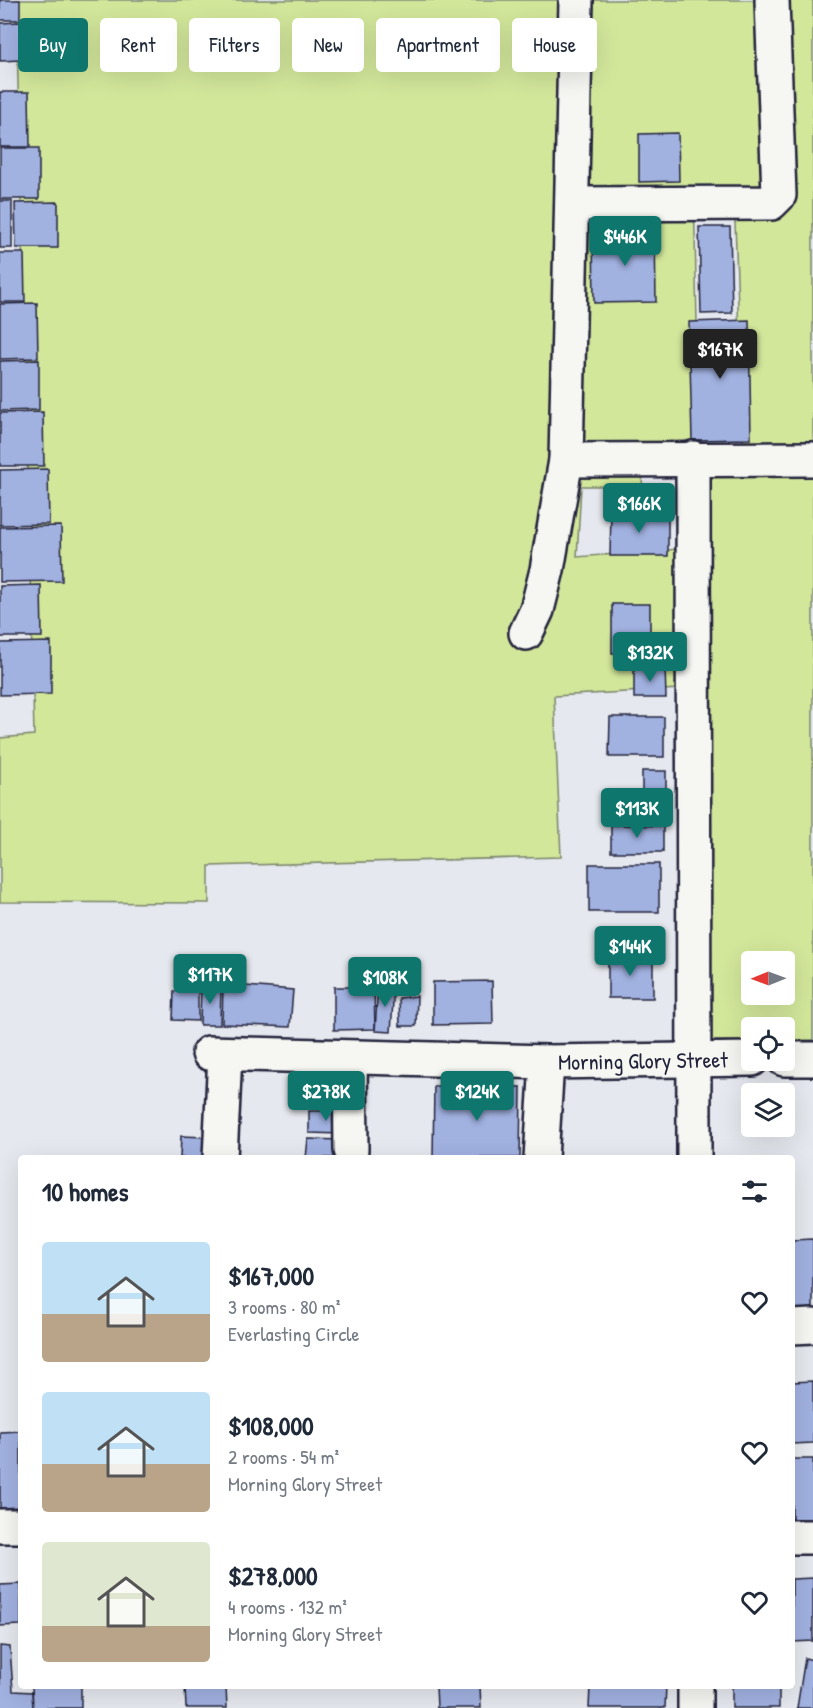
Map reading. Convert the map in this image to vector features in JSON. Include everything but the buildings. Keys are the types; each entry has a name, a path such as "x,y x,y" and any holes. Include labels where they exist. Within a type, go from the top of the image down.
{"street":[{"path":"526,633 537,610 547,570 566,460 576,0"},
{"path":"573,204 771,203 779,195 772,0"},
{"path":"693,458 694,1155"},
{"path":"566,460 813,459"},
{"name":"Morning Glory Street","path":"220,1155 217,1054 547,1062 741,1059"},
{"path":"350,1058 351,1150"},
{"path":"795,1059 813,1059"},
{"path":"541,1155 547,1062"},
{"path":"795,1326 813,1326"},
{"path":"0,1526 18,1526"},
{"path":"795,1537 813,1537"},
{"path":"695,1689 695,1708"}],"green space":[{"path":"16,0 813,0 813,1040 795,1040 795,1017 741,1017 741,1041 711,1041 700,452 644,453 642,486 581,486 577,557 679,549 680,689 554,696 561,857 209,866 209,903 0,902 0,738 34,735","holes":["694,193 734,193 743,449 700,452"]}]}
